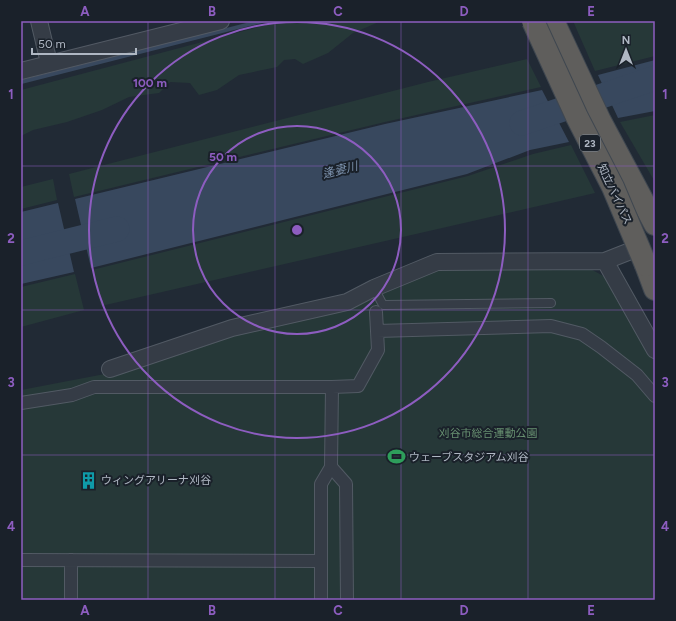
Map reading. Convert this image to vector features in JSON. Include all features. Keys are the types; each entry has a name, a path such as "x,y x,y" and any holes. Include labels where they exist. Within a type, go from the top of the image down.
{"highway":[{"name":"知立バイパス","path":"533,21 577,117 613,187 645,265"},
{"name":"知立バイパス","path":"553,21 600,122 655,224"},
{"name":"23","path":"645,265 655,289"}],"street":[{"path":"39,21 49,64"},
{"path":"21,70 221,21"},
{"path":"564,21 569,35 615,128"},
{"path":"605,261 655,350"},
{"path":"110,369 232,328 346,302 374,288 437,262 605,261 645,265"},
{"path":"21,403 72,394 94,387 358,386 378,350 376,312"},
{"path":"377,331 551,326 582,334 637,375 655,396"},
{"path":"321,600 321,484 331,467 332,387"},
{"path":"331,467 346,484 347,600"},
{"path":"21,560 321,561"},
{"path":"71,560 71,600"}],"lane":[{"path":"374,288 383,305 551,303"}],"green space":[{"path":"281,21 381,21 353,33 328,53 303,64 295,59 284,60 277,67 239,75 217,90 199,95 190,83 170,82 159,93 129,97 102,110 67,122 33,130 21,136 21,90"},
{"path":"573,21 655,21 655,56 595,71"},
{"path":"527,59 541,87 385,122 74,197 69,174 428,82"},
{"path":"655,115 655,182 620,122"},
{"path":"571,145 595,193 101,306 92,270 468,176 533,154"},
{"path":"53,179 57,200 21,209 21,187"},
{"name":"刈谷市総合運動公園","path":"585,266 609,279 644,343 655,359 655,600 21,600 21,390 110,373 437,268"},
{"path":"75,274 84,310 21,327 21,287"}],"water":[{"path":"655,60 655,111 618,118 598,75"},
{"path":"542,90 569,142 530,150 467,174 91,268 75,199 385,124"},
{"path":"58,203 74,272 21,284 21,212"}],"waterway":[{"path":"21,82 262,21"},
{"name":"逢妻川","path":"522,123 655,78"},
{"name":"逢妻川","path":"21,253 117,229"}],"tunnel":[{"path":"633,250 655,241"}],"place":[{"name":"ウェーブスタジアム刈谷","path":"396,457"},
{"name":"ウィングアリーナ刈谷","path":"88,480"}]}
